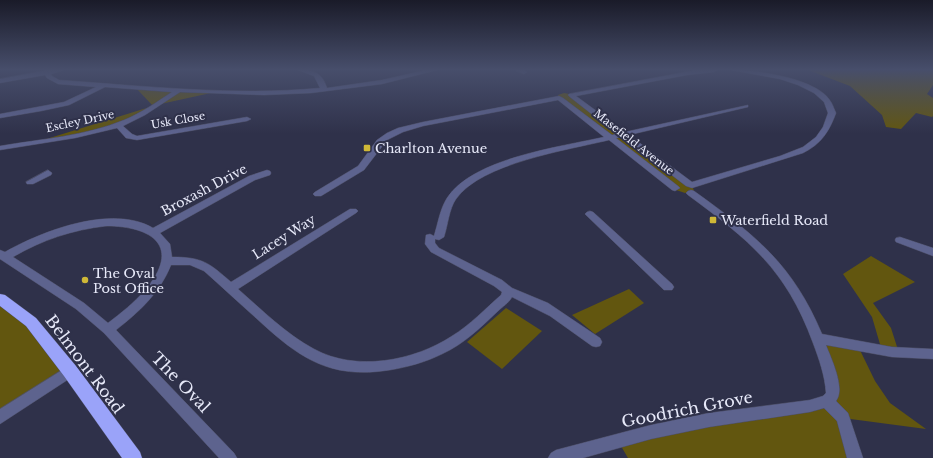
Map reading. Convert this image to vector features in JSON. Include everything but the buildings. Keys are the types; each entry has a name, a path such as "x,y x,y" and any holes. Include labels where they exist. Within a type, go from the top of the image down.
{"highway":[{"name":"Belmont Road","path":"0,299 31,322 70,371 133,458"}],"street":[{"path":"0,116 60,106 86,96 94,91"},
{"name":"Escley Drive","path":"0,148 68,136 118,125 142,115 177,91"},
{"path":"233,91 271,91"},
{"path":"318,194 361,168 380,142 395,132 424,124 560,98 569,99 572,96 595,91"},
{"path":"691,187 795,153 816,142 830,122 832,109 826,98 816,91"},
{"name":"Masefield Avenue","path":"572,96 691,187"},
{"name":"Masefield Avenue","path":"560,98 675,188 674,184 677,182 691,187"},
{"path":"596,342 557,312 508,291 498,283 438,253 430,244 452,198 470,182 498,166 513,160 746,106"},
{"name":"Usk Close","path":"118,125 129,136 137,138 247,118"},
{"path":"30,182 48,173"},
{"name":"Broxash Drive","path":"154,232 246,181 267,173"},
{"path":"691,187 778,266 795,291 818,338 833,384 833,395 827,401 843,418 855,458"},
{"name":"Lacey Way","path":"231,288 353,211"},
{"path":"590,214 668,287"},
{"name":"The Oval","path":"3,255 51,234 83,227 111,223 128,224 141,226 154,232"},
{"path":"108,330 148,293 157,281 166,261 167,252 165,242 154,232"},
{"path":"900,240 933,252"},
{"name":"The Oval","path":"3,255 80,306 108,330 229,458"},
{"path":"166,261 182,261 201,264 208,268 300,348 333,363 358,367 371,367 397,363 420,357 442,348 457,340 506,297 508,291"},
{"path":"818,338 892,352 933,354"},
{"path":"0,417 70,371"},
{"name":"Goodrich Grove","path":"556,458 651,432 709,420 810,406 827,401"}],"shaded area":[{"path":"139,91 218,91 156,105 142,115 96,131 40,141 153,106"},
{"path":"856,91 929,91 927,94 933,98 932,117 916,113 901,129 886,127 882,115"},
{"path":"564,93 570,94 692,185 694,191 685,193 676,190 559,98 558,95"},
{"path":"871,256 915,282 873,303 891,328 899,353 882,351 872,317 843,274"},
{"path":"629,289 644,303 595,334 572,315"},
{"path":"0,299 70,371 0,417"},
{"path":"506,308 542,331 502,369 467,342"},
{"path":"818,338 858,346 875,381 890,403 926,429 843,418 855,458 628,458 618,441 810,406 833,395"}],"place":[{"name":"Charlton Avenue","path":"367,148"},
{"name":"Waterfield Road","path":"713,220"},
{"name":"The Oval Post Office","path":"85,280"}]}
